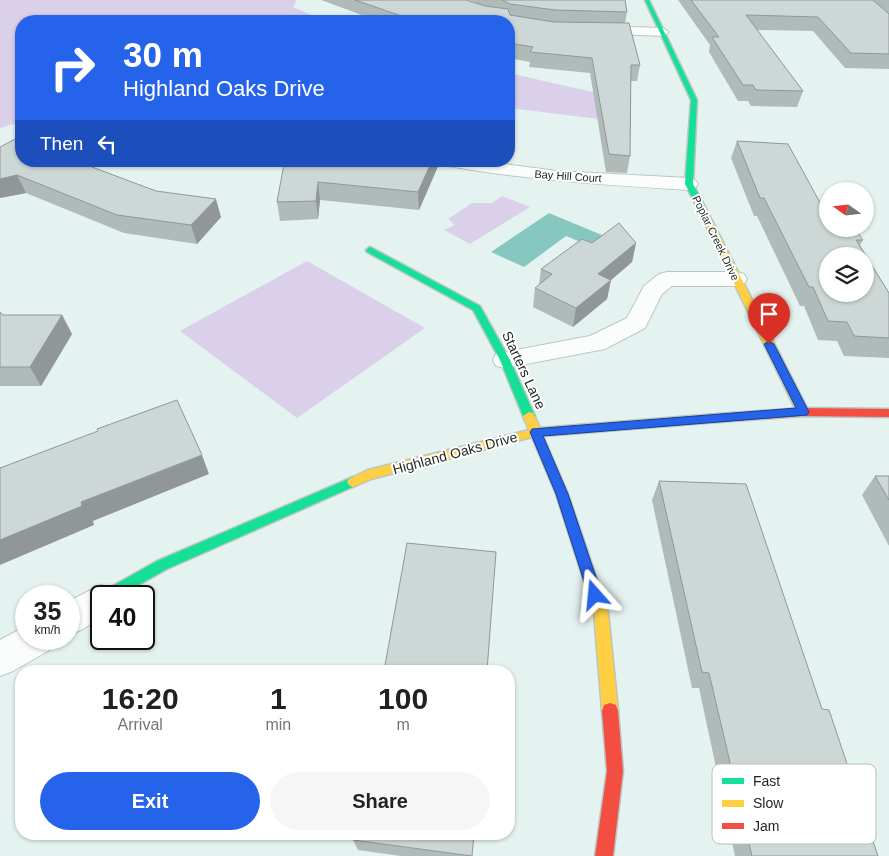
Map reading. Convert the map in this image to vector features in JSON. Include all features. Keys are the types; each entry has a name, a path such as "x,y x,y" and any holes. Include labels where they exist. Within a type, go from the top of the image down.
{"street":[{"name":"Poplar Creek Drive","path":"647,0 694,100 689,184 803,412"},
{"path":"580,30 663,32"},
{"name":"Bay Hill Court","path":"480,167 507,172 689,184"},
{"name":"Starters Lane","path":"370,250 477,308 505,360 562,494 600,612 615,771 604,856"},
{"path":"505,360 596,342 637,323 652,291 666,279 736,279"},
{"name":"Highland Oaks Drive","path":"126,585 162,564 368,475 536,432 803,412 889,413"},
{"path":"0,659 15,650"}],"shaded area":[{"path":"0,0 297,0 293,7 311,15 15,15 15,124 0,128"},
{"path":"515,74 597,93 599,119 515,109"},
{"path":"502,196 530,207 470,244 444,230 455,225 448,219 472,203 492,203"},
{"path":"307,261 425,328 297,418 180,331"}],"water":[{"path":"549,213 609,238 595,248 566,236 524,267 491,252"}],"building":[{"path":"355,0 466,0 485,6 508,9 510,15 399,15"},
{"path":"502,0 625,0 627,12 555,10 510,4"},
{"path":"691,0 873,0 889,14 889,54 851,53 818,17 746,15 803,91 756,90 753,85 743,85 712,37 719,37"},
{"path":"515,16 554,22 629,23 640,65 631,65 630,156 609,154 592,58 530,52 533,47 515,44"},
{"path":"15,139 15,167 92,167 156,191 216,199 191,225 117,215 17,175 0,179 0,147"},
{"path":"737,141 788,144 819,201 819,238 862,238 863,240 856,240 860,247 819,247 819,301 813,287 809,287 764,198 760,198"},
{"path":"283,167 429,167 418,192 318,182 316,201 277,202"},
{"path":"619,223 636,243 598,274 611,280 576,308 535,288 552,274 541,269 582,239 592,243"},
{"path":"874,269 889,293 889,338 854,336 847,322 828,321 820,302 874,302"},
{"path":"0,312 3,315 62,315 30,367 0,367"},
{"path":"177,400 202,455 81,502 82,506 0,540 0,468 98,431 97,429"},
{"path":"875,476 889,476 889,500"},
{"path":"659,481 746,484 822,709 829,710 847,764 730,764 709,673 702,672"},
{"path":"407,543 496,552 487,665 385,665"},
{"path":"353,840 473,840 472,856"},
{"path":"749,844 874,844 878,856 752,856"}],"traffic: fast":[{"path":"647,0 694,100 689,184 698,201"},
{"path":"370,250 477,308 505,360 529,416"},
{"path":"127,585 162,565 353,482"}],"traffic: slow":[{"path":"698,201 803,412"},
{"path":"529,416 562,494 601,612 610,711"},
{"path":"353,482 368,475 536,432 718,418"}],"traffic: jam":[{"path":"718,418 803,412 889,413"},
{"path":"604,856 615,771 610,711"}],"route":[{"path":"595,595 562,494 536,432 803,412 769,344"}]}
